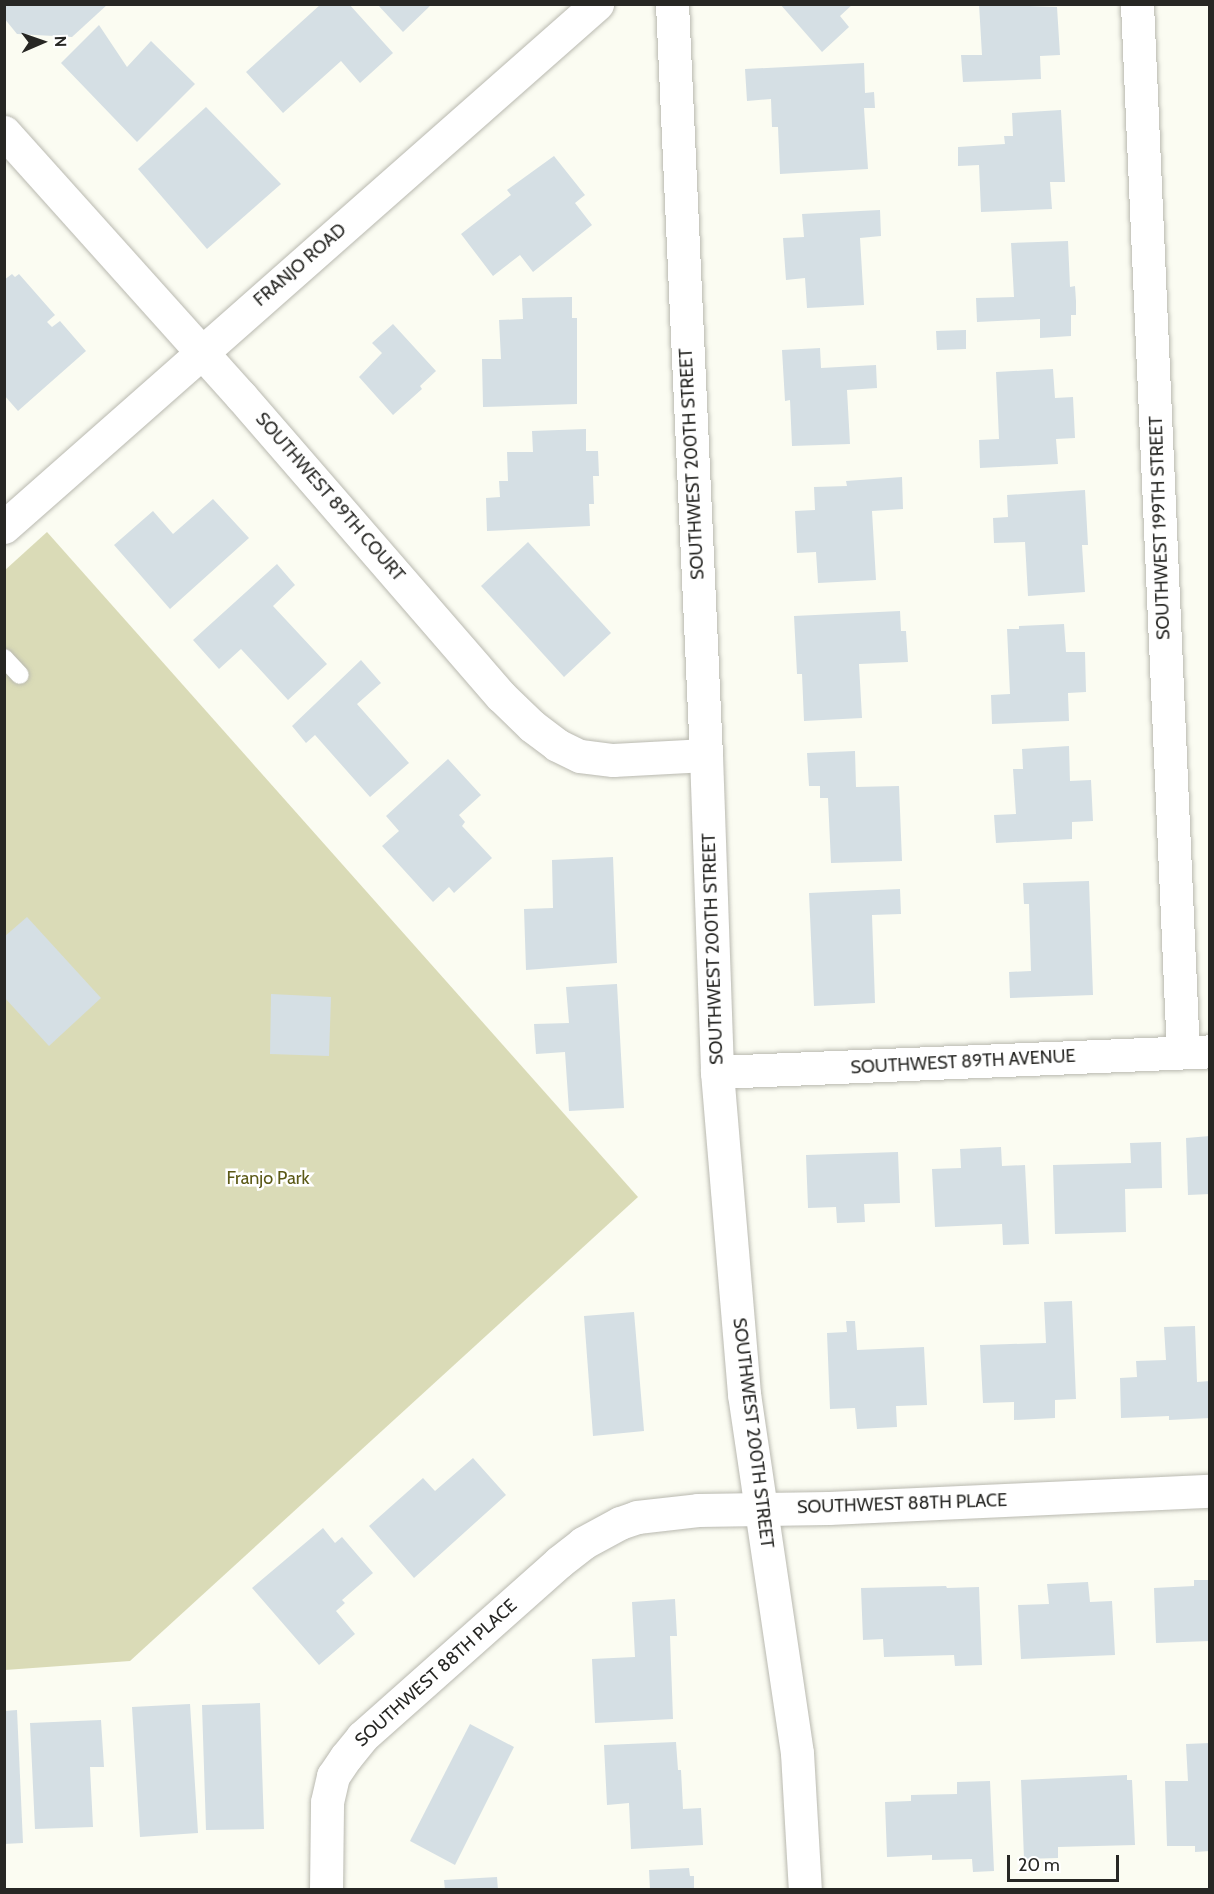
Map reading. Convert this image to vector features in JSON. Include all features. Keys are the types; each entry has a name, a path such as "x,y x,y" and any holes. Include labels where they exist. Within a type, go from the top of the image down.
{"street":[{"name":"FRANJO ROAD","path":"4,527 597,4"},
{"name":"SOUTHWEST 200TH STREET","path":"672,4 706,755 717,1072 744,1394 797,1753 805,1890"},
{"name":"SOUTHWEST 199TH STREET","path":"1137,4 1196,1052"},
{"name":"SOUTHWEST 89TH COURT","path":"4,132 201,352 501,696 532,726 557,745 580,756 613,760 706,755"},
{"name":"SOUTHWEST 89TH AVENUE","path":"717,1072 1196,1052"},
{"name":"SOUTHWEST 88TH PLACE","path":"326,1890 325,1834 333,1776 362,1737 583,1543 637,1516 698,1510 1209,1491"}],"lane":[{"path":"4,658 20,675"}],"green space":[{"name":"Franjo Park","path":"47,532 638,1197 130,1661 5,1670 4,571"}],"building":[{"path":"4,4 108,4 72,37 17,34 4,18"},
{"path":"321,4 349,4 393,53 360,83 341,61 283,113 246,72"},
{"path":"377,4 432,4 403,32"},
{"path":"780,4 853,4 840,16 849,27 822,52"},
{"path":"979,4 1057,7 1060,55 1040,56 1041,79 963,82 961,55 982,55"},
{"path":"99,25 127,67 151,41 195,84 137,142 61,63"},
{"path":"864,63 865,93 874,92 875,108 864,108 868,169 780,174 778,127 772,127 771,99 747,101 745,69"},
{"path":"206,107 281,184 207,249 138,169"},
{"path":"1061,110 1065,182 1050,182 1052,209 981,212 979,165 958,166 958,147 1005,144 1004,136 1013,136 1012,113"},
{"path":"554,156 585,195 575,203 592,225 533,272 520,255 493,276 461,234 511,195 507,190"},
{"path":"880,210 881,236 860,238 864,305 807,308 805,278 786,280 783,238 804,237 802,214"},
{"path":"1068,241 1070,287 1075,286 1076,301 1076,315 1071,315 1071,336 1040,338 1040,319 977,322 976,298 1014,297 1011,243"},
{"path":"12,274 15,277 19,274 55,315 47,322 52,327 60,321 86,351 18,411 4,395 4,280"},
{"path":"572,297 572,318 577,318 577,404 483,407 482,359 501,359 499,320 523,319 522,298"},
{"path":"393,324 436,371 420,386 422,389 393,415 359,377 382,353 372,343"},
{"path":"966,330 966,349 937,350 936,331"},
{"path":"820,348 821,368 876,365 877,388 847,390 850,444 792,446 790,400 785,401 782,350"},
{"path":"1053,369 1055,398 1073,397 1075,438 1056,439 1058,464 980,468 979,440 999,439 996,372"},
{"path":"586,429 586,451 598,451 599,476 593,476 594,504 589,504 590,526 487,531 486,498 500,497 499,481 508,481 507,452 533,452 532,431"},
{"path":"902,477 903,509 872,511 876,580 818,583 816,552 797,553 795,511 815,510 814,487 847,486 846,481"},
{"path":"1085,490 1088,545 1082,545 1085,592 1028,596 1025,542 994,543 993,518 1008,517 1007,495"},
{"path":"213,499 249,538 170,609 114,545 153,511 173,534"},
{"path":"528,542 611,633 564,677 481,586"},
{"path":"277,564 295,585 273,606 327,664 288,700 241,649 219,669 193,640"},
{"path":"900,611 901,631 906,631 908,662 859,664 862,718 804,721 802,674 797,674 794,616"},
{"path":"1064,624 1066,652 1085,652 1086,692 1068,693 1069,721 992,724 991,695 1010,694 1007,629 1019,629 1019,626"},
{"path":"361,660 381,683 357,704 409,763 370,797 315,735 306,743 292,726"},
{"path":"1069,746 1070,781 1091,780 1093,821 1072,822 1072,839 996,843 994,815 1016,814 1013,769 1023,769 1022,749"},
{"path":"855,751 856,787 899,786 902,861 831,863 828,798 820,798 820,786 809,786 807,753"},
{"path":"448,759 481,795 459,815 465,822 462,826 492,858 454,893 449,887 433,902 382,846 399,831 386,816"},
{"path":"613,857 617,963 526,970 524,909 553,908 552,860"},
{"path":"1089,881 1093,995 1010,998 1009,972 1031,971 1029,904 1024,904 1023,883"},
{"path":"900,889 901,914 872,915 875,1003 814,1006 809,893"},
{"path":"27,917 101,998 49,1046 4,997 4,937"},
{"path":"617,984 624,1108 569,1111 565,1052 536,1054 534,1024 569,1023 566,987"},
{"path":"271,994 331,997 329,1056 270,1054"},
{"path":"1210,1136 1210,1194 1188,1195 1186,1138"},
{"path":"1161,1142 1162,1188 1125,1189 1126,1232 1055,1234 1053,1165 1131,1163 1130,1143"},
{"path":"1001,1147 1002,1166 1025,1165 1029,1244 1003,1245 1002,1224 935,1227 932,1169 961,1168 960,1149"},
{"path":"898,1152 900,1203 864,1204 865,1222 837,1223 836,1207 808,1208 806,1155"},
{"path":"1072,1301 1076,1399 1055,1400 1055,1418 1014,1420 1014,1402 983,1403 980,1345 1046,1343 1044,1302"},
{"path":"634,1312 644,1431 593,1436 584,1316"},
{"path":"846,1321 855,1321 857,1350 924,1347 927,1405 896,1406 897,1427 857,1429 855,1408 830,1409 827,1333 847,1332"},
{"path":"1195,1326 1197,1382 1210,1381 1210,1418 1169,1420 1169,1416 1121,1418 1120,1378 1137,1377 1136,1361 1166,1360 1164,1327"},
{"path":"473,1458 506,1495 414,1578 369,1526 423,1478 435,1491"},
{"path":"323,1528 335,1543 342,1537 373,1573 342,1600 345,1603 336,1611 355,1634 319,1665 252,1588"},
{"path":"1194,1580 1210,1580 1210,1641 1156,1643 1154,1588 1194,1586"},
{"path":"1088,1582 1090,1602 1112,1601 1115,1655 1021,1659 1018,1605 1049,1604 1047,1584"},
{"path":"946,1586 947,1588 979,1587 982,1665 955,1666 954,1655 884,1657 883,1639 863,1640 861,1588"},
{"path":"675,1599 677,1636 670,1636 673,1719 595,1723 592,1659 635,1657 632,1602"},
{"path":"260,1703 264,1829 206,1830 202,1705"},
{"path":"190,1704 198,1833 140,1837 132,1707"},
{"path":"17,1710 23,1843 4,1844 4,1711"},
{"path":"101,1720 104,1767 90,1767 93,1827 35,1829 30,1723"},
{"path":"470,1724 514,1747 455,1865 410,1841"},
{"path":"676,1742 678,1770 681,1770 683,1809 701,1808 703,1845 631,1849 629,1803 607,1805 604,1745"},
{"path":"1210,1743 1210,1851 1195,1852 1195,1846 1167,1846 1165,1781 1188,1781 1186,1744"},
{"path":"1127,1775 1127,1780 1132,1780 1135,1845 1058,1847 1058,1858 1024,1859 1021,1780"},
{"path":"990,1781 994,1871 973,1872 972,1859 932,1860 932,1855 887,1857 885,1802 911,1801 911,1795 957,1794 957,1782"},
{"path":"689,1868 690,1876 694,1876 694,1890 650,1890 649,1870"},
{"path":"497,1877 498,1890 445,1890 444,1880"}]}
